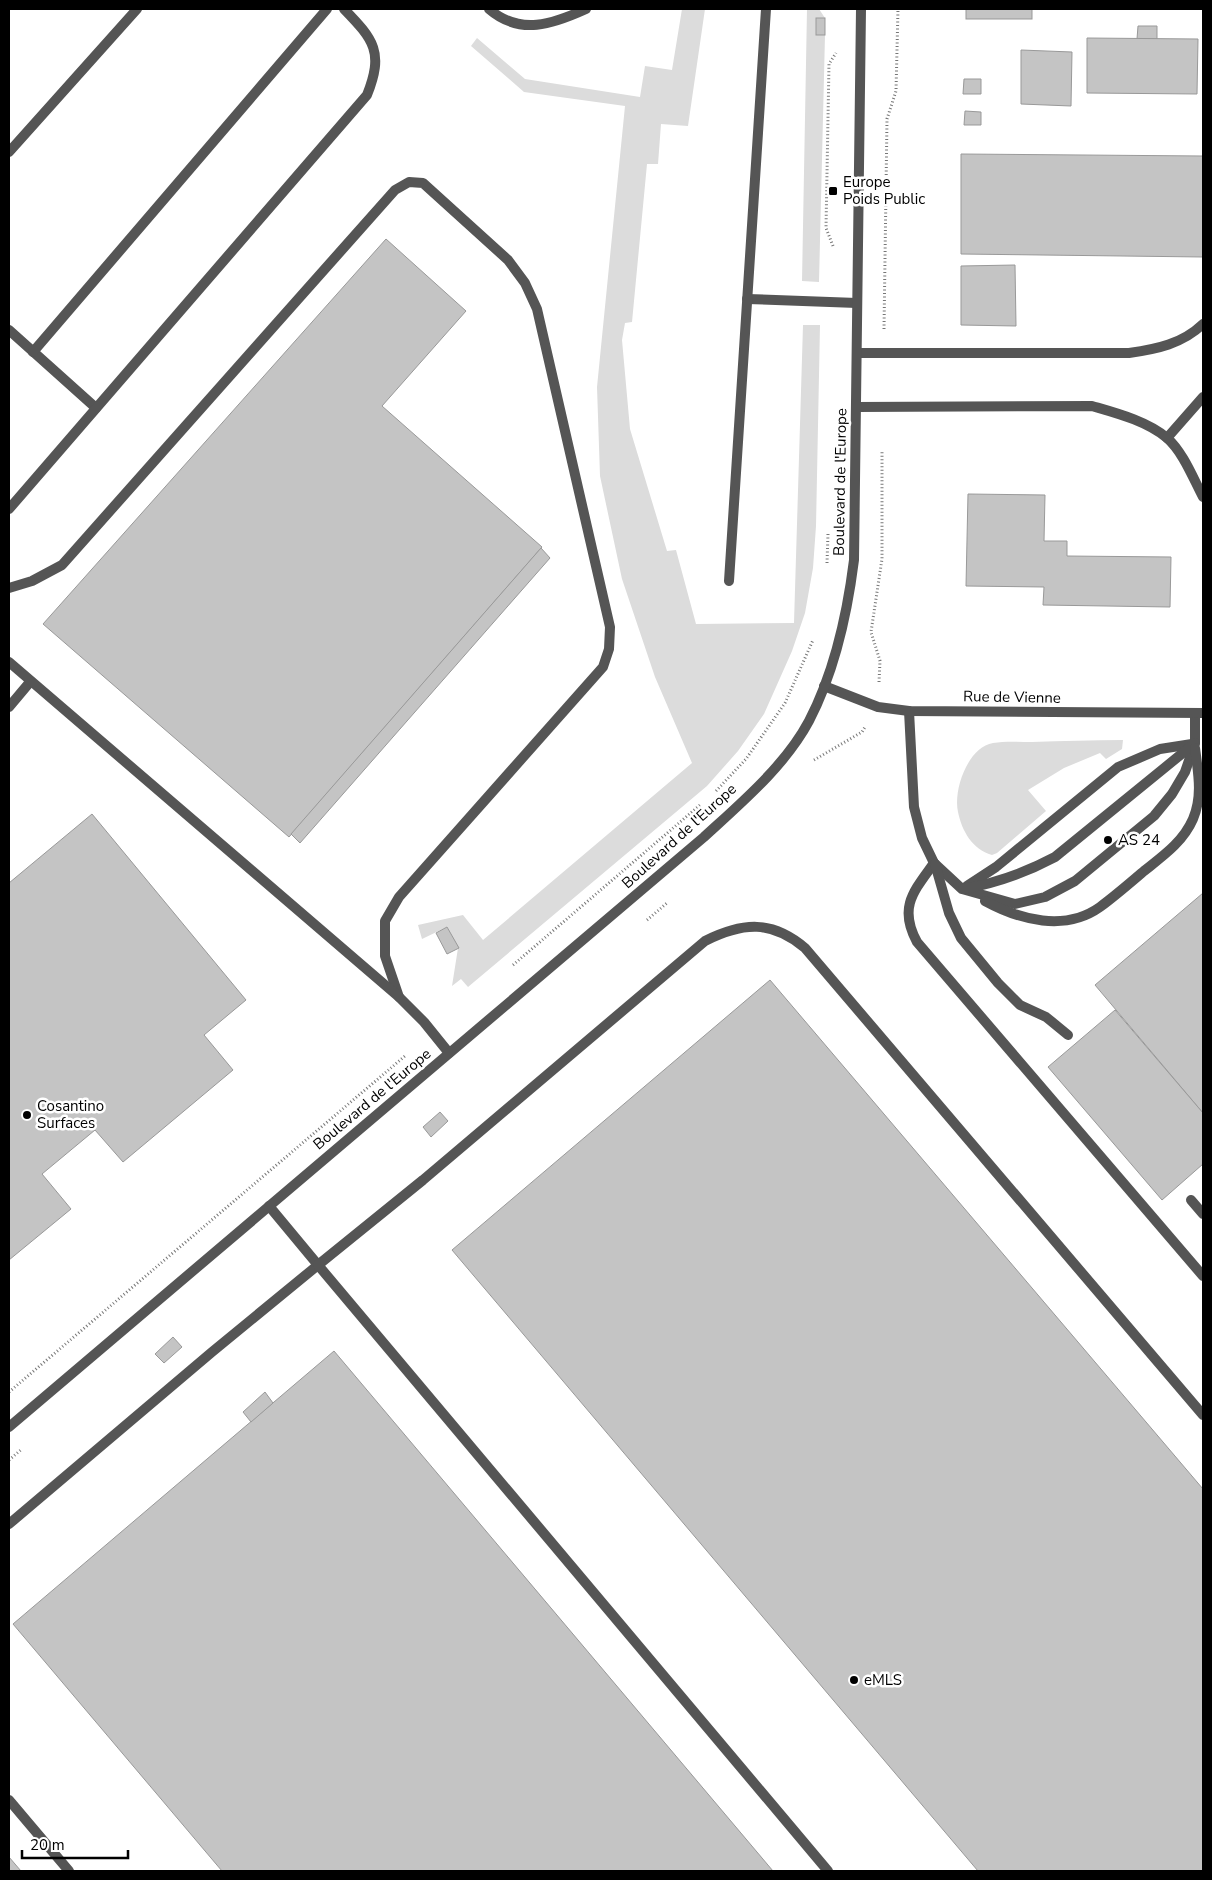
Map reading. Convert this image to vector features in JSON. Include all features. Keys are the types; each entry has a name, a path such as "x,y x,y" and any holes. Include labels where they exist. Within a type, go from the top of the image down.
{"street":[{"path":"9,152 137,9"},
{"path":"33,352 327,9"},
{"path":"9,509 367,95 375,73 376,53 365,30 344,9"},
{"path":"489,9 498,17 523,25 555,23 586,9"},
{"path":"728,581 766,9"},
{"name":"Boulevard de l'Europe","path":"9,1427 704,837 784,757 808,722 840,643 854,560 862,9"},
{"path":"9,588 32,582 62,565 394,190 409,182 423,183 508,260 525,283 537,309 610,626 609,649 603,667 399,897 385,921 385,956 399,997"},
{"path":"747,299 857,303"},
{"path":"857,353 1129,353 1160,349 1192,334 1203,324"},
{"path":"9,330 96,408"},
{"path":"1166,438 1203,397"},
{"path":"856,406 1092,406 1122,415 1166,438 1180,455 1203,497"},
{"path":"9,662 399,997 424,1022 449,1053"},
{"path":"9,707 30,682"},
{"name":"Rue de Vienne","path":"824,686 878,707 909,710 1199,713"},
{"path":"909,710 914,808 922,838 934,863 949,913 961,938 998,984 1020,1005 1046,1018 1068,1035"},
{"path":"962,889 1015,904 1045,897 1075,881 1154,816 1172,794 1185,772 1195,743 1199,713"},
{"path":"934,863 962,889 1021,917 1050,922 1076,918 1099,908 1178,843 1193,820 1200,796 1195,743"},
{"path":"962,889 996,868 1118,767 1160,749 1195,743"},
{"path":"962,889 997,883 1029,871 1055,856 1195,743"},
{"path":"934,863 910,898 908,914 910,929 917,942 1203,1276"},
{"path":"9,1524 212,1352 423,1180 705,941 725,931 752,926 772,928 790,936 805,948 1203,1415"},
{"path":"1191,1200 1203,1214"},
{"path":"269,1206 828,1871"},
{"path":"9,1800 69,1871"}],"path":[{"path":"9,1392 409,1053"}],"shaded area":[{"path":"682,9 705,9 688,126 661,124 658,164 647,164 632,322 625,323 622,340 630,429 667,551 676,550 696,624 794,623 803,325 820,325 816,526 813,568 805,613 792,651 764,714 738,751 707,786 468,987 461,979 452,986 458,948 447,927 422,939 418,925 463,915 483,940 692,763 655,677 622,579 600,476 597,387 625,106 524,92 471,46 477,38 525,79 640,97 645,66 672,70"},
{"path":"807,9 819,9 825,18 816,18 816,35 825,35 819,282 802,281"},
{"path":"1123,740 1122,749 1106,759 1100,753 1064,768 1028,790 1046,811 997,853 992,855 985,852 974,844 965,832 957,803 960,782 964,771 976,752 984,746 1002,742"}],"building":[{"path":"966,9 1032,9 1032,19 966,19"},
{"path":"816,18 825,18 825,35 816,35"},
{"path":"1138,26 1157,26 1157,39 1137,39"},
{"path":"1087,38 1198,39 1197,94 1087,93"},
{"path":"1021,50 1072,52 1071,106 1021,104"},
{"path":"964,79 981,79 981,94 963,94"},
{"path":"965,111 981,112 981,125 964,125"},
{"path":"961,154 1203,156 1203,257 961,254"},
{"path":"386,239 466,311 382,406 542,547 289,837 43,624"},
{"path":"1015,265 1016,326 961,325 961,266"},
{"path":"968,494 1045,495 1044,541 1067,541 1067,556 1171,557 1170,607 1043,605 1044,587 966,586"},
{"path":"541,548 550,558 300,843 291,834"},
{"path":"92,814 246,1000 204,1035 233,1070 123,1162 95,1130 42,1174 71,1209 9,1260 9,883"},
{"path":"1203,893 1203,1113 1095,985"},
{"path":"447,927 459,948 447,954 436,933"},
{"path":"770,980 1203,1489 1203,1871 978,1871 452,1250"},
{"path":"1115,1010 1203,1113 1203,1164 1162,1200 1048,1067"},
{"path":"440,1112 448,1121 431,1137 423,1127"},
{"path":"173,1337 182,1347 164,1363 155,1354"},
{"path":"334,1351 773,1871 222,1871 13,1624"},
{"path":"265,1392 273,1403 251,1422 243,1412"},
{"path":"9,1857 21,1871 9,1871"}],"place":[{"name":"Europe Poids Public","path":"833,191"},
{"name":"AS 24","path":"1108,840"},
{"name":"Cosantino Surfaces","path":"27,1115"},
{"name":"eMLS","path":"854,1680"}]}
